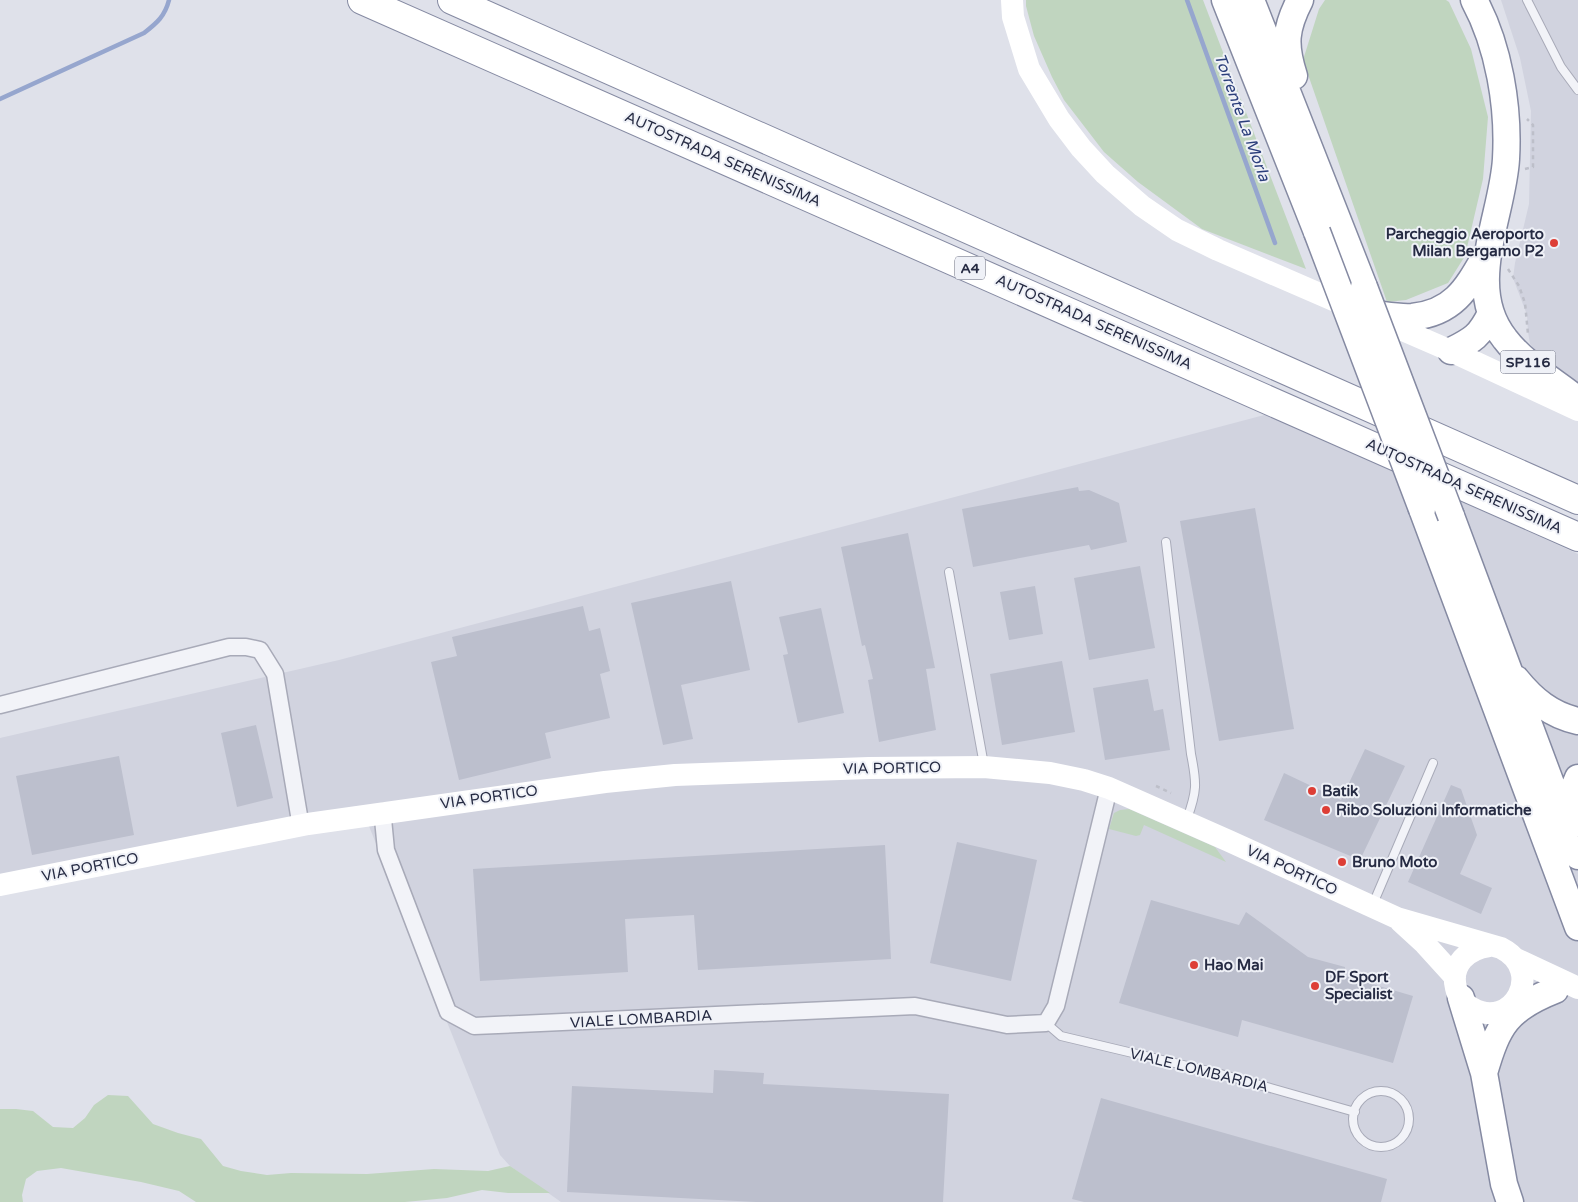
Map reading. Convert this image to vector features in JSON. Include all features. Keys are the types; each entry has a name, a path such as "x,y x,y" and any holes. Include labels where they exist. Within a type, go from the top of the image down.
{"highway":[{"name":"AUTOSTRADA SERENISSIMA","path":"362,0 1578,537"},
{"name":"A4","path":"452,0 1578,500"},
{"path":"1225,0 1317,232 1578,927"},
{"path":"1251,0 1364,287 1576,850"},
{"path":"1300,0 1290,19 1287,39 1289,59 1311,130 1314,162"},
{"name":"SP116","path":"1474,3 1493,44 1507,122 1497,258 1486,283 1491,313 1504,339 1523,358 1578,400"},
{"name":"SP116","path":"1365,313 1412,317 1442,308 1454,302 1497,258"},
{"path":"1451,351 1470,342 1482,330 1491,313"},
{"path":"1509,671 1530,696 1544,707 1559,715 1578,721"},
{"path":"1576,850 1573,790 1578,778"},
{"path":"1458,987 1484,1073 1504,1184 1510,1202"},
{"path":"1484,1073 1497,1035 1510,1017 1532,999 1570,992"},
{"path":"1484,1073 1483,1049 1486,1038 1493,1021 1501,1011"}],"main road":[{"name":"SP116","path":"1012,0 1013,16 1030,70 1059,119 1080,148 1105,174 1142,206 1177,230 1218,250 1451,351 1578,410"},
{"name":"VIA PORTICO","path":"0,885 308,824 605,782 675,775 868,768 984,767 1050,773 1084,780 1109,788 1397,918 1501,948 1570,992"},
{"name":"VIA PORTICO","path":"1397,918 1425,944 1458,987 1470,1007 1478,1012 1492,1013 1501,1011"},
{"path":"1458,987 1459,963 1467,953 1478,947 1489,946"},
{"path":"1501,1011 1509,1007 1520,993 1523,981 1516,959"},
{"path":"1520,993 1542,988 1570,992"}],"street":[{"path":"0,705 229,647 246,647 260,650 275,674 300,821 308,824"},
{"path":"1046,1023 1056,1006 1109,788"},
{"name":"VIALE LOMBARDIA","path":"384,812 386,850 448,1012 474,1026 915,1006 1007,1025 1046,1023"}],"lane":[{"path":"1528,0 1561,67 1578,90"},
{"path":"1166,542 1191,754 1196,781 1196,789 1186,822"},
{"path":"949,572 984,767"},
{"path":"1372,907 1433,764"},
{"name":"VIALE LOMBARDIA","path":"1046,1023 1061,1036 1221,1074 1355,1112"},
{"path":"1383,1091 1392,1093 1406,1105 1409,1123 1401,1139 1394,1144 1376,1146 1360,1137 1354,1121 1355,1112 1358,1103 1365,1097 1373,1092 1383,1091"}],"path":[{"path":"1524,169 1533,167 1533,125"},
{"path":"1497,258 1509,270 1519,286 1525,303 1529,336"},
{"path":"1156,786 1171,793"}],"shaded area":[{"path":"1501,0 1578,0 1578,385 1544,362 1530,344 1527,315 1513,278 1529,204 1531,111 1520,58"},
{"path":"1268,414 1578,554 1578,1202 561,1202 510,1166 500,1155 361,806 0,876 0,738 339,660"}],"green space":[{"path":"1026,0 1203,0 1306,269 1202,229 1138,182 1104,152 1064,100 1052,77 1034,36"},
{"path":"1325,0 1446,0 1449,2 1471,49 1488,117 1483,179 1465,256 1448,283 1406,300 1387,302 1303,60 1319,9"},
{"path":"1129,809 1215,847 1226,862 1144,825 1140,835 1136,836 1109,829 1114,813"},
{"path":"108,1095 128,1096 153,1124 201,1139 223,1166 241,1171 267,1175 291,1173 367,1174 434,1169 488,1171 510,1166 550,1193 508,1193 482,1190 447,1198 405,1202 196,1202 179,1191 141,1182 61,1168 37,1171 26,1179 22,1195 23,1202 0,1202 0,1109 33,1111 53,1127 73,1128 85,1118 94,1105"}],"building":[{"path":"1078,487 1079,491 1089,490 1119,503 1127,542 1091,550 1089,545 973,567 962,509"},
{"path":"1255,508 1294,729 1219,741 1180,521"},
{"path":"908,533 935,668 926,669 936,730 879,742 868,680 873,679 865,645 862,646 841,547"},
{"path":"1140,566 1155,648 1089,660 1074,578"},
{"path":"731,581 750,670 681,685 693,739 663,745 631,603"},
{"path":"1035,586 1043,634 1009,640 1000,592"},
{"path":"583,606 589,631 600,628 610,671 600,674 610,718 545,733 551,758 459,780 431,662 457,656 452,637"},
{"path":"821,608 844,713 798,723 783,655 788,654 779,617"},
{"path":"1062,661 1075,732 1002,745 990,674"},
{"path":"1148,679 1154,711 1163,709 1170,750 1105,760 1093,688"},
{"path":"256,725 273,798 237,807 221,733"},
{"name":"Ribo Soluzioni Informatiche","path":"1365,749 1405,766 1360,860 1264,820 1284,773 1341,800"},
{"path":"119,756 134,835 32,855 16,776"},
{"path":"1451,785 1461,789 1477,835 1460,874 1492,888 1481,914 1408,882"},
{"path":"957,842 1037,860 1011,981 930,963"},
{"path":"885,845 891,959 698,970 694,915 625,919 628,972 480,981 473,869"},
{"path":"1151,900 1239,925 1246,912 1308,957 1345,967 1345,976 1413,996 1393,1063 1242,1020 1238,1037 1119,1003"},
{"path":"714,1070 764,1073 763,1084 949,1094 943,1202 756,1202 567,1192 572,1086 713,1093"},
{"path":"1101,1098 1387,1179 1381,1202 1084,1202 1072,1199"}],"waterway":[{"path":"0,99 144,33 160,19 169,0"},
{"name":"Torrente La Morla","path":"1187,0 1275,243"}],"place":[{"name":"Parcheggio Aeroporto Milan Bergamo P2","path":"1554,243"},
{"name":"Batik","path":"1312,791"},
{"name":"Ribo Soluzioni Informatiche","path":"1326,810"},
{"name":"Bruno Moto","path":"1342,862"},
{"name":"Hao Mai","path":"1194,965"},
{"name":"DF Sport Specialist","path":"1315,986"}]}
